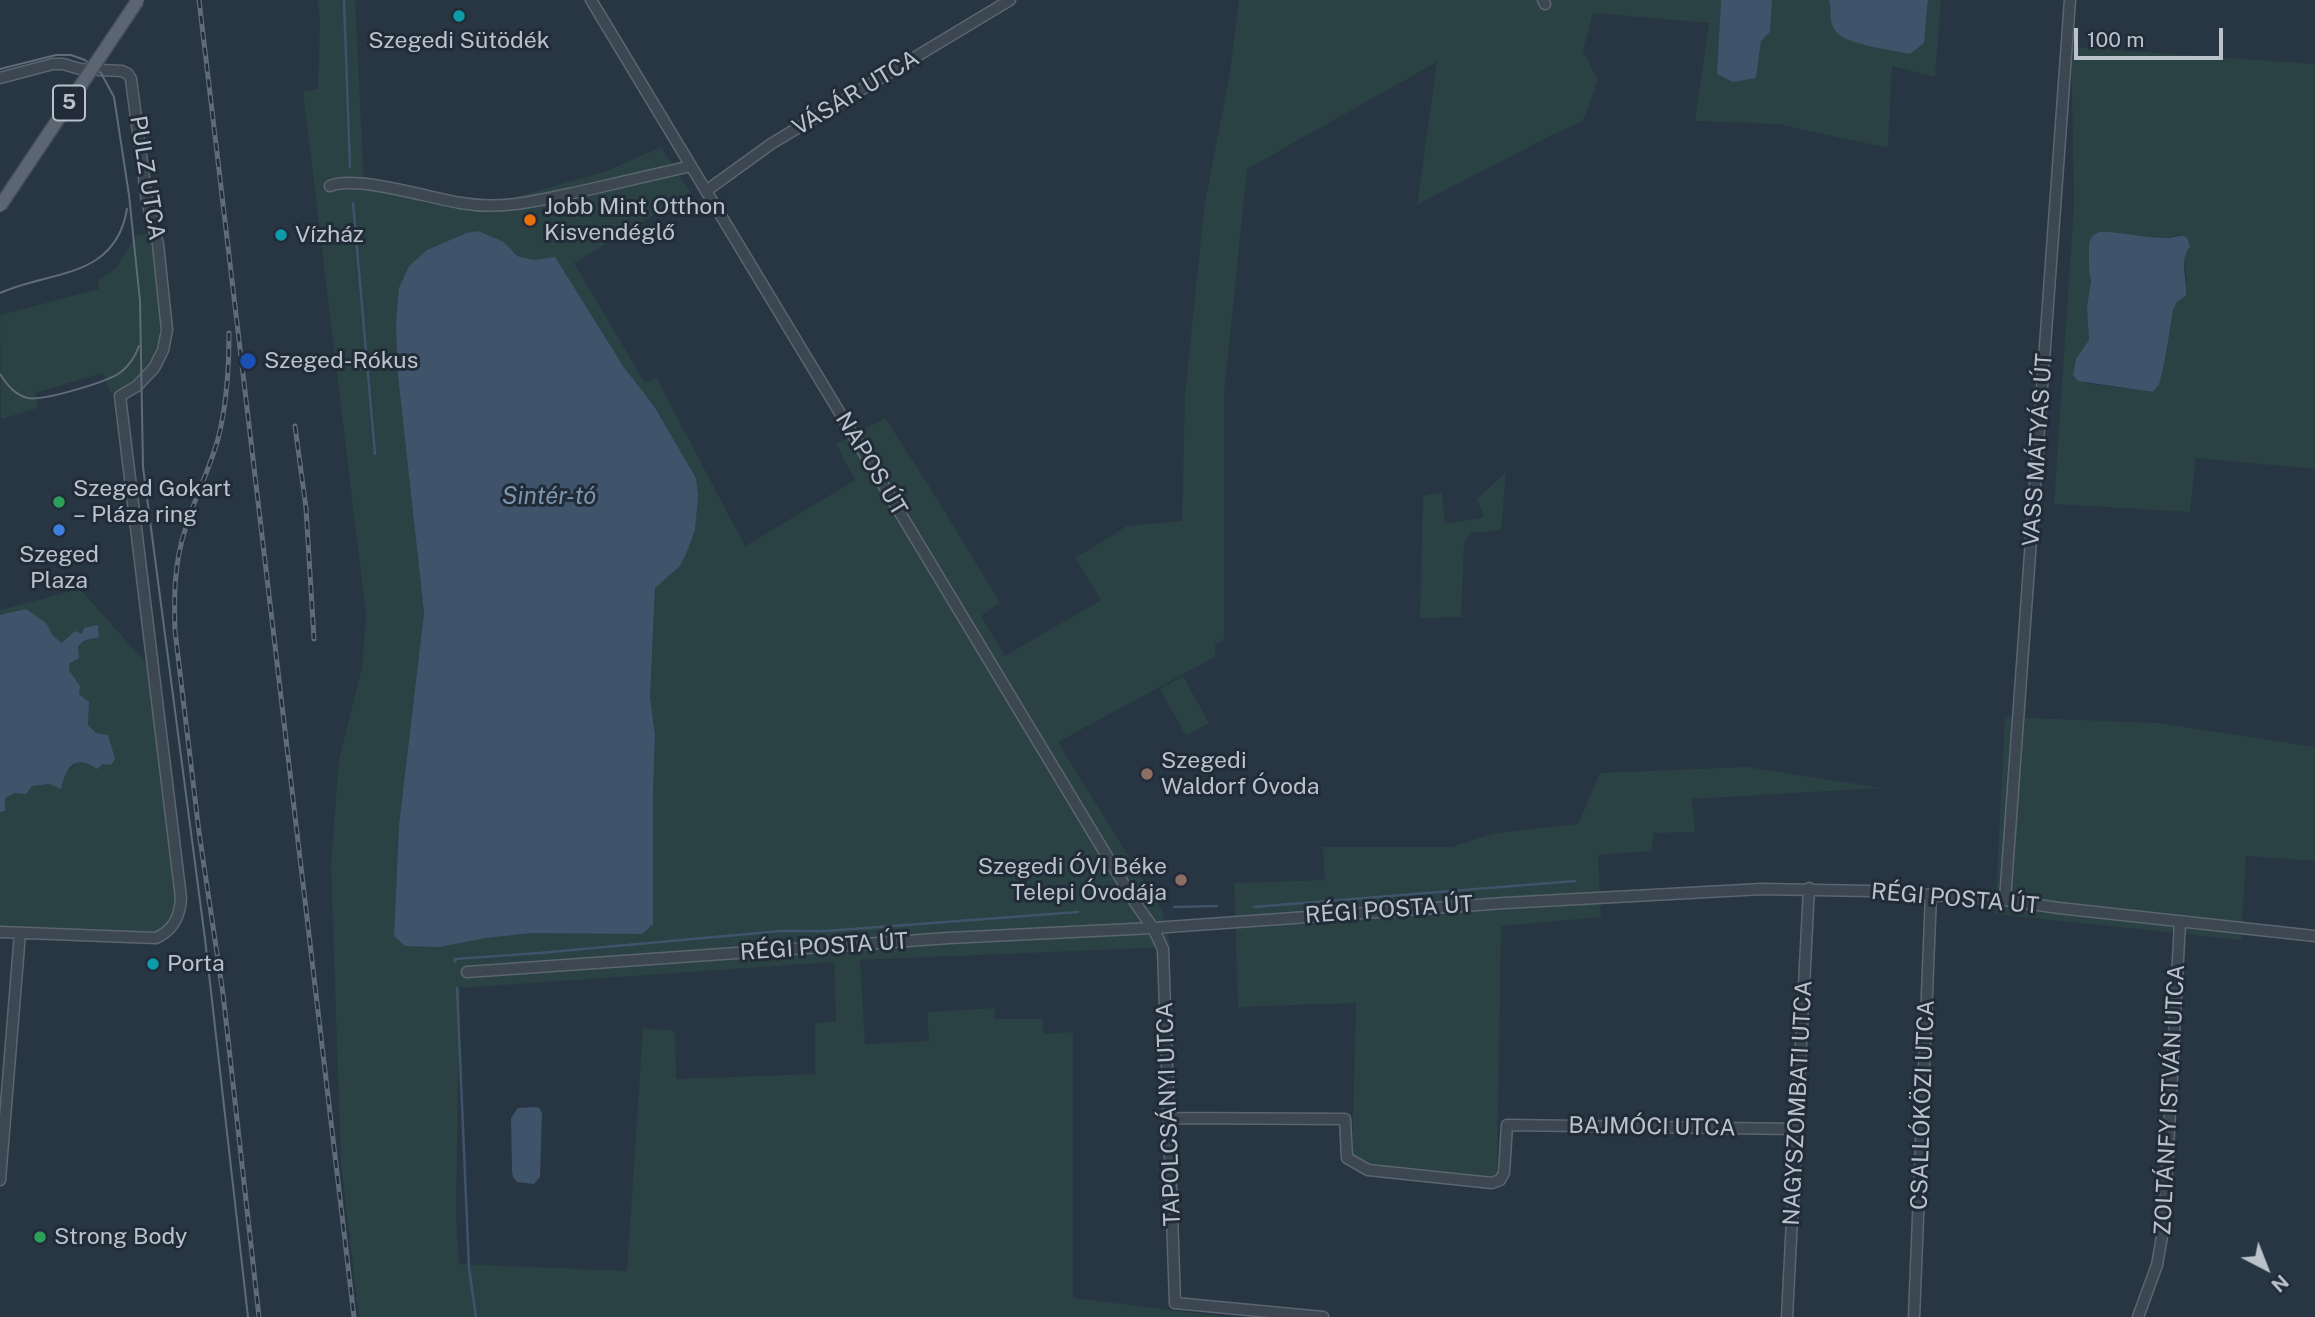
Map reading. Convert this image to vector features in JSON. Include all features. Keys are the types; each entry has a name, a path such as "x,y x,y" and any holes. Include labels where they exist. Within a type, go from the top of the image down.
{"main road":[{"name":"5","path":"0,206 138,0"}],"street":[{"name":"NAPOS ÚT","path":"591,0 1134,901 1153,928"},
{"name":"VÁSÁR UTCA","path":"706,191 771,144 1010,0"},
{"name":"VASS MÁTYÁS ÚT","path":"2005,900 2070,0"},
{"name":"PULZ UTCA","path":"0,78 40,66 58,64 80,69 122,71 131,79 147,201 158,244 167,330 163,350 154,368 137,386 120,396 181,898 174,923 156,938 20,933"},
{"path":"334,184 370,185 485,207 515,206 691,166"},
{"name":"RÉGI POSTA ÚT","path":"467,972 1505,903 1808,888 2005,900 2314,937"},
{"name":"NAGYSZOMBATI UTCA","path":"1787,1317 1808,888"},
{"name":"CSALLÓKÖZI UTCA","path":"1914,1317 1931,894"},
{"name":"ZOLTÁNFY ISTVÁN UTCA","path":"2138,1317 2157,1265 2164,1225 2180,922"},
{"name":"TAPOLCSÁNYI UTCA","path":"1153,928 1163,949 1175,1303 1236,1313"},
{"path":"0,932 20,933 0,1180"},
{"name":"BAJMÓCI UTCA","path":"1169,1118 1345,1119 1347,1158 1368,1170 1492,1183 1500,1180 1504,1173 1507,1125 1797,1129"},
{"path":"1236,1313 1323,1317"}],"green space":[{"path":"317,0 355,0 364,182 473,201 515,197 604,172 661,147 691,193 574,263 645,383 656,377 745,546 855,480 836,444 885,418 1000,603 981,616 1005,656 1101,600 1075,558 1127,526 1182,521 1185,395 1204,208 1230,72 1239,0 1721,0 1717,74 1756,78 1761,41 1770,32 1772,0 1829,0 1832,24 1842,37 1860,44 1910,54 1925,36 1928,0 1941,0 1935,77 1892,66 1888,148 1777,124 1695,121 1709,23 1593,13 1583,51 1598,80 1583,121 1417,205 1437,62 1247,169 1224,394 1224,638 1215,643 1215,657 1058,742 1162,911 1171,947 860,960 865,1044 929,1041 927,1012 995,1008 995,1019 1043,1019 1043,1034 1073,1032 1073,1298 1227,1317 359,1317 341,1163 331,866 339,758 362,668 366,615 303,92 318,89 320,18","holes":["466,233 516,256 534,260 654,406 696,478 679,567 655,588 650,697 655,735 653,795 533,933 440,947 394,936 399,825 424,613 398,376 427,250","834,962 836,1021 815,1023 815,1074 676,1079 675,1031 643,1028 627,1271 459,1264 456,1214 460,988"]},
{"path":"2071,47 2315,64 2315,469 2196,458 2190,512 2054,504 2074,204","holes":["2180,235 2185,252 2183,258 2187,280 2173,310 2159,385 2153,392 2085,383 2073,375 2076,359 2089,340 2089,269"]},
{"path":"150,233 158,280 160,325 157,345 148,364 133,380 111,394 103,373 35,393 38,408 1,419 0,315 99,289 98,280 115,269 136,236"},
{"path":"1506,472 1501,530 1470,533 1464,546 1461,617 1420,618 1423,496 1442,492 1445,524 1484,517 1477,499"},
{"path":"80,589 146,663 181,898 164,935 0,932 0,812 5,811 4,798 32,786 50,784 77,763 88,763 96,733 88,725 89,702 78,694 80,686 69,670 81,643 82,634 62,643 53,636 45,623 1,616 0,610"},
{"path":"1183,676 1209,723 1186,736 1160,689"},
{"path":"2005,717 2158,723 2315,747 2315,861 2246,856 2241,940 1995,914"},
{"path":"1747,767 1882,788 1692,799 1695,832 1653,833 1652,851 1598,855 1601,917 1501,926 1497,1178 1370,1168 1352,1156 1356,1003 1238,1007 1234,883 1325,880 1323,847 1451,847 1496,833 1578,824 1600,773"}],"water":[{"path":"1721,0 1772,0 1770,32 1761,41 1756,78 1733,82 1717,74"},
{"path":"1829,0 1928,0 1924,43 1910,54 1842,37 1836,32 1831,20"},
{"name":"Sintér-tó","path":"478,231 504,242 517,256 534,260 555,257 623,366 654,406 696,478 698,495 695,530 679,567 655,588 650,697 655,735 653,924 642,934 533,933 440,947 405,946 394,936 399,825 424,613 398,376 396,324 399,288 409,266 427,250 466,233"},
{"path":"2099,232 2157,238 2187,237 2190,247 2184,263 2186,295 2177,302 2173,310 2159,385 2153,392 2078,381 2073,375 2076,359 2089,340 2089,243 2092,236"},
{"path":"26,609 46,623 53,636 62,643 75,631 82,634 84,628 98,625 99,637 83,641 78,647 79,658 70,663 69,670 80,686 79,694 89,702 88,725 96,733 108,735 115,759 111,765 103,764 97,769 82,762 72,765 61,789 50,784 32,786 26,794 15,793 5,798 5,811 0,812 0,615"},
{"path":"536,1107 542,1113 540,1177 534,1184 517,1182 512,1171 511,1118 518,1108"}],"waterway":[{"path":"344,0 350,167"},
{"path":"353,203 375,454"},
{"path":"1254,907 1575,881"},
{"path":"1174,907 1217,906"},
{"path":"455,962 455,959 780,931 826,931 1078,912"},
{"path":"457,988 469,1268 476,1317"}],"tram line":[{"path":"0,69 56,55 71,55 85,60 101,73 114,97 129,195 140,301 143,467 205,939 248,1317"},
{"path":"0,293 78,269 95,261 109,249 120,232 127,209"},
{"path":"0,374 19,395 28,398 47,397 114,376 130,364 139,346"}],"railway":[{"path":"199,0 354,1317"},
{"path":"229,333 227,386 221,426 181,543 175,593 175,631 199,832 223,994 259,1317"},
{"path":"295,426 306,508 314,639"}],"place":[{"name":"Szegedi Sütödék","path":"459,16"},
{"name":"Jobb Mint Otthon Kisvendéglő","path":"530,220"},
{"name":"Vízház","path":"281,235"},
{"name":"Szeged-Rókus","path":"248,361"},
{"name":"Szeged Gokart – Pláza ring","path":"59,502"},
{"name":"Szeged Plaza","path":"59,530"},
{"name":"Szegedi Waldorf Óvoda","path":"1147,774"},
{"name":"Szegedi ÓVI Béke Telepi Óvodája","path":"1181,880"},
{"name":"Porta","path":"153,964"},
{"name":"Strong Body","path":"40,1237"}]}
